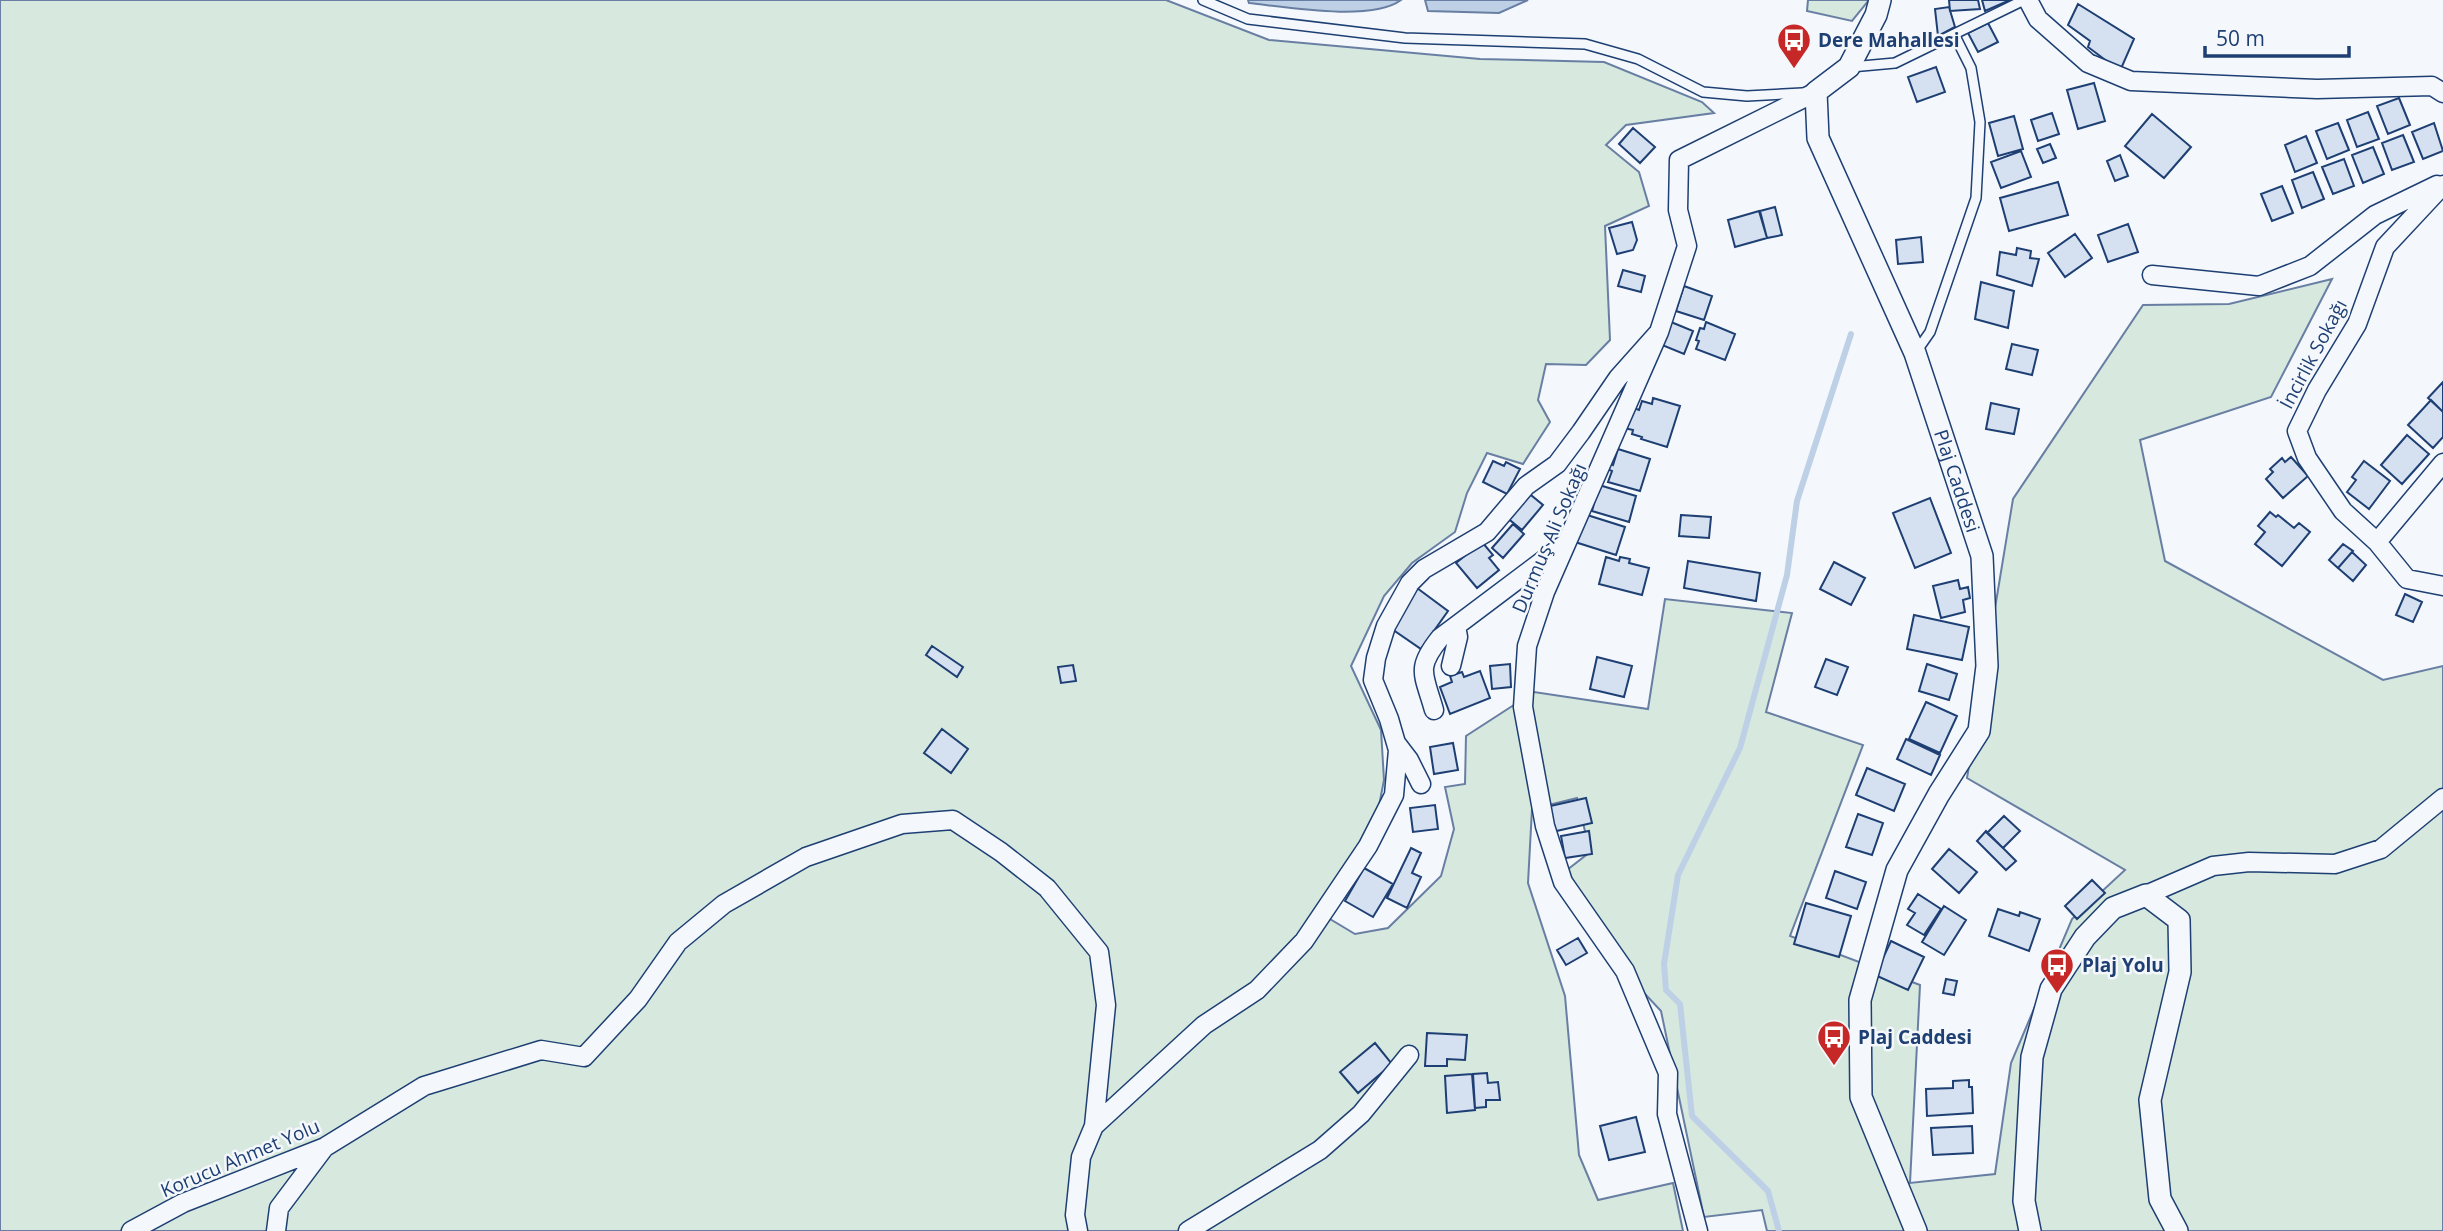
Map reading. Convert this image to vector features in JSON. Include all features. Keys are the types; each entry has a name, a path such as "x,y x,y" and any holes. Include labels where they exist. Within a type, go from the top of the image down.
{"street":[{"path":"1816,92 1849,67 1880,0"},
{"path":"2026,0 2038,19 2088,63 2131,81 2317,89 2432,86 2443,93"},
{"name":"Durmuş Ali Sokağı","path":"1698,1231 1667,1114 1668,1073 1625,971 1563,882 1545,825 1523,707 1527,646 1545,592 1659,332 1687,246 1678,210 1678,160 1816,92"},
{"name":"Plaj Caddesi","path":"1816,92 1818,138 1915,353 1982,556 1987,666 1979,731 1939,794 1897,870 1860,1000 1861,1097 1916,1231"},
{"path":"2152,275 2259,286 2310,266 2375,215 2443,183"},
{"name":"İncirlik Sokağı","path":"2443,183 2385,247 2357,324 2317,390 2297,431 2306,457 2343,511 2377,541 2407,579 2443,586"},
{"path":"1078,1231 1075,1214 1081,1157 1094,1126 1204,1025 1257,990 1304,941 1368,846 1394,795 1398,750 1373,680 1376,658 1385,626 1410,583 1424,569 1487,532 1526,486 1557,464 1618,378 1659,332"},
{"path":"2377,541 2443,463"},
{"path":"1434,710 1423,670 1427,655 1440,638 1568,542"},
{"path":"1451,666 1458,637 1456,626"},
{"path":"1396,743 1421,783"},
{"path":"2030,1231 2024,1201 2032,1057 2051,989 2085,937 2113,908 2213,866 2249,862 2335,864 2381,849 2443,798"},
{"name":"Korucu Ahmet Yolu","path":"131,1231 183,1203 325,1147 425,1086 541,1050 584,1057 638,999 678,942 724,904 806,857 902,824 953,820 1001,852 1047,888 1098,952 1106,1005 1094,1126"},
{"path":"2146,895 2179,920 2180,972 2150,1100 2160,1199 2177,1231"},
{"path":"1188,1231 1321,1150 1362,1114 1409,1055"},
{"path":"275,1231 279,1208 325,1147"}],"lane":[{"path":"1203,0 1248,19 1405,38 1585,44 1638,59 1703,92 1747,96 1816,92"},
{"path":"1849,67 1895,63 2026,0"},
{"path":"1915,353 1930,332 1976,198 1980,122 1971,68 1954,34"}],"shaded area":[{"path":"0,0 1166,0 1269,40 1480,59 1604,62 1702,102 1714,113 1626,125 1606,145 1639,172 1649,206 1605,226 1610,340 1586,365 1546,364 1538,400 1550,422 1523,464 1487,453 1467,493 1455,532 1412,563 1384,596 1351,666 1381,730 1384,780 1377,816 1315,910 1355,934 1388,928 1441,876 1454,829 1445,787 1465,784 1466,736 1534,692 1648,709 1665,599 1792,613 1766,712 1863,745 1790,936 1920,985 1910,1183 1995,1174 2011,1063 2072,919 2125,870 1967,778 2013,499 2143,305 2229,304 2332,279 2271,397 2140,440 2165,561 2383,680 2443,666 2443,1231 1767,1231 1762,1210 1704,1217 1661,1011 1630,978 1567,870 1590,852 1577,798 1532,809 1528,883 1565,996 1579,1155 1598,1200 1673,1183 1683,1231 0,1231"},
{"path":"1808,0 1869,0 1852,21 1807,11"}],"water":[{"path":"1248,0 1401,0 1388,7 1350,12 1249,3"},
{"path":"1425,0 1528,0 1499,13 1428,11"}],"building":[{"path":"1949,0 1978,0 1980,9 1950,11"},
{"path":"1982,0 2010,0 1985,11"},
{"path":"2078,4 2134,39 2120,71 2088,47 2090,41 2068,25"},
{"path":"1949,7 1955,27 1938,36 1935,9"},
{"path":"1988,23 1998,42 1978,52 1968,33"},
{"path":"1936,67 1945,92 1917,102 1908,77"},
{"path":"2094,83 2105,121 2078,129 2067,90"},
{"path":"2399,98 2410,125 2388,134 2377,106"},
{"path":"2368,112 2379,139 2357,147 2347,120"},
{"path":"2052,113 2059,134 2038,141 2031,120"},
{"path":"2152,114 2191,147 2164,178 2125,146"},
{"path":"2014,116 2023,149 1998,156 1989,123"},
{"path":"2338,123 2349,150 2327,159 2316,131"},
{"path":"2434,123 2443,151 2423,159 2412,132"},
{"path":"1633,128 1655,147 1640,163 1619,144"},
{"path":"2403,135 2414,162 2392,170 2382,143"},
{"path":"2306,136 2317,163 2295,172 2285,145"},
{"path":"2050,144 2056,158 2043,163 2037,149"},
{"path":"2373,147 2384,174 2363,183 2352,155"},
{"path":"2021,151 2031,177 2001,188 1991,162"},
{"path":"2120,155 2128,176 2115,181 2107,161"},
{"path":"2344,159 2354,186 2333,194 2322,167"},
{"path":"2313,172 2324,199 2302,208 2292,180"},
{"path":"2058,182 2068,215 2009,231 2000,198"},
{"path":"2282,186 2293,213 2272,221 2261,194"},
{"path":"1775,207 1782,235 1767,238 1760,211"},
{"path":"1759,211 1767,238 1735,247 1728,220"},
{"path":"1632,222 1637,240 1633,250 1617,254 1609,228"},
{"path":"2128,224 2138,252 2108,262 2098,235"},
{"path":"2075,234 2092,258 2065,277 2048,253"},
{"path":"1921,237 1923,262 1898,264 1896,240"},
{"path":"2017,248 2031,251 2030,258 2039,259 2032,286 1997,275 2000,252 2016,255"},
{"path":"1623,270 1645,276 1641,292 1618,286"},
{"path":"1981,282 2014,291 2008,328 1975,319"},
{"path":"1684,286 1712,296 1704,320 1676,311"},
{"path":"1671,322 1693,331 1684,354 1662,345"},
{"path":"1706,322 1735,334 1725,360 1696,349 1700,328 1704,329"},
{"path":"2012,344 2038,350 2032,375 2006,369"},
{"path":"2443,382 2443,412 2428,398"},
{"path":"1653,398 1680,406 1667,447 1641,439 1642,437 1632,434 1633,430 1624,428 1631,407 1639,410 1642,401 1652,404"},
{"path":"2431,400 2443,412 2443,437 2433,448 2408,425"},
{"path":"1991,403 2019,409 2014,434 1986,429"},
{"path":"2407,435 2429,454 2402,484 2381,465"},
{"path":"1618,449 1650,459 1640,491 1608,482 1612,471 1607,469 1609,463 1613,465"},
{"path":"2291,457 2308,476 2283,498 2266,479 2273,472 2270,469 2282,458 2285,462"},
{"path":"1493,461 1504,466 1506,462 1520,469 1507,494 1483,482"},
{"path":"2364,461 2390,481 2369,509 2347,492 2356,480 2352,477"},
{"path":"1599,485 1636,496 1629,522 1592,511"},
{"path":"1526,491 1543,505 1522,530 1505,516"},
{"path":"1930,498 1951,553 1915,568 1893,513"},
{"path":"2270,512 2294,528 2299,523 2310,532 2282,566 2255,544 2265,532 2258,526"},
{"path":"1584,514 1625,527 1616,555 1575,542"},
{"path":"1681,515 1711,517 1709,538 1679,536"},
{"path":"1513,524 1524,534 1503,558 1492,548"},
{"path":"1482,542 1493,555 1489,558 1499,570 1477,588 1456,563"},
{"path":"2343,544 2353,551 2338,568 2329,560"},
{"path":"2352,552 2366,565 2353,581 2338,568"},
{"path":"1606,557 1619,561 1620,557 1630,559 1629,563 1649,568 1642,595 1599,584"},
{"path":"1688,561 1760,573 1756,601 1684,588"},
{"path":"1834,562 1865,578 1851,605 1820,589"},
{"path":"1958,580 1960,589 1968,587 1970,598 1963,600 1965,612 1941,618 1933,586"},
{"path":"1417,588 1448,611 1421,649 1389,627"},
{"path":"2405,594 2422,602 2413,622 2396,615"},
{"path":"1914,615 1969,627 1962,660 1907,649"},
{"path":"932,646 963,667 957,677 926,655"},
{"path":"1597,657 1632,666 1624,697 1590,689"},
{"path":"1826,659 1848,667 1837,695 1815,687"},
{"path":"1510,664 1511,687 1492,689 1490,666"},
{"path":"1927,664 1957,674 1949,700 1919,691"},
{"path":"1073,665 1076,681 1061,683 1058,667"},
{"path":"1480,671 1490,698 1450,714 1440,687 1452,682 1450,676 1462,672 1464,677"},
{"path":"1926,702 1957,716 1940,753 1909,739"},
{"path":"942,729 968,749 951,773 924,753"},
{"path":"1906,739 1940,755 1931,775 1897,759"},
{"path":"1453,743 1458,770 1434,774 1430,747"},
{"path":"1867,768 1905,784 1894,811 1856,795"},
{"path":"1586,798 1592,823 1552,832 1546,807"},
{"path":"1435,805 1438,829 1413,832 1410,808"},
{"path":"1858,814 1883,823 1872,855 1846,847"},
{"path":"2004,816 2020,831 2003,848 1987,833"},
{"path":"1589,831 1592,854 1565,858 1561,836"},
{"path":"1986,831 2016,861 2006,870 1977,841"},
{"path":"1411,848 1421,853 1412,873 1421,877 1407,908 1387,898"},
{"path":"1949,849 1977,872 1959,893 1932,869"},
{"path":"1364,868 1393,884 1373,917 1345,901"},
{"path":"1835,871 1866,882 1857,909 1826,898"},
{"path":"2092,880 2105,893 2077,919 2065,906"},
{"path":"1918,894 1941,909 1924,935 1907,925 1915,913 1908,909"},
{"path":"1806,903 1851,916 1839,957 1794,944"},
{"path":"1944,906 1966,920 1944,955 1922,942"},
{"path":"1998,909 2019,916 2020,912 2040,919 2029,951 1989,936"},
{"path":"1578,938 1587,953 1566,965 1557,950"},
{"path":"1891,941 1924,957 1908,990 1875,975"},
{"path":"1946,979 1957,981 1954,995 1943,993"},
{"path":"1427,1033 1467,1035 1465,1060 1447,1059 1447,1066 1425,1066"},
{"path":"1375,1043 1392,1064 1358,1093 1340,1072"},
{"path":"1487,1073 1488,1083 1498,1082 1500,1100 1486,1100 1486,1107 1475,1108 1473,1074"},
{"path":"1472,1074 1475,1110 1447,1113 1445,1076"},
{"path":"1969,1080 1969,1087 1972,1087 1973,1113 1927,1116 1926,1089 1953,1088 1953,1081"},
{"path":"1636,1117 1645,1152 1609,1160 1600,1126"},
{"path":"1972,1126 1973,1153 1933,1155 1931,1128"}],"waterway":[{"path":"1779,1231 1768,1191 1692,1116 1680,1004 1666,990 1664,964 1678,875 1740,748 1787,575 1797,501 1851,334"}],"place":[{"name":"Dere Mahallesi","path":"1794,70"},
{"name":"Plaj Yolu","path":"2057,995"},
{"name":"Plaj Caddesi","path":"1834,1067"}]}
